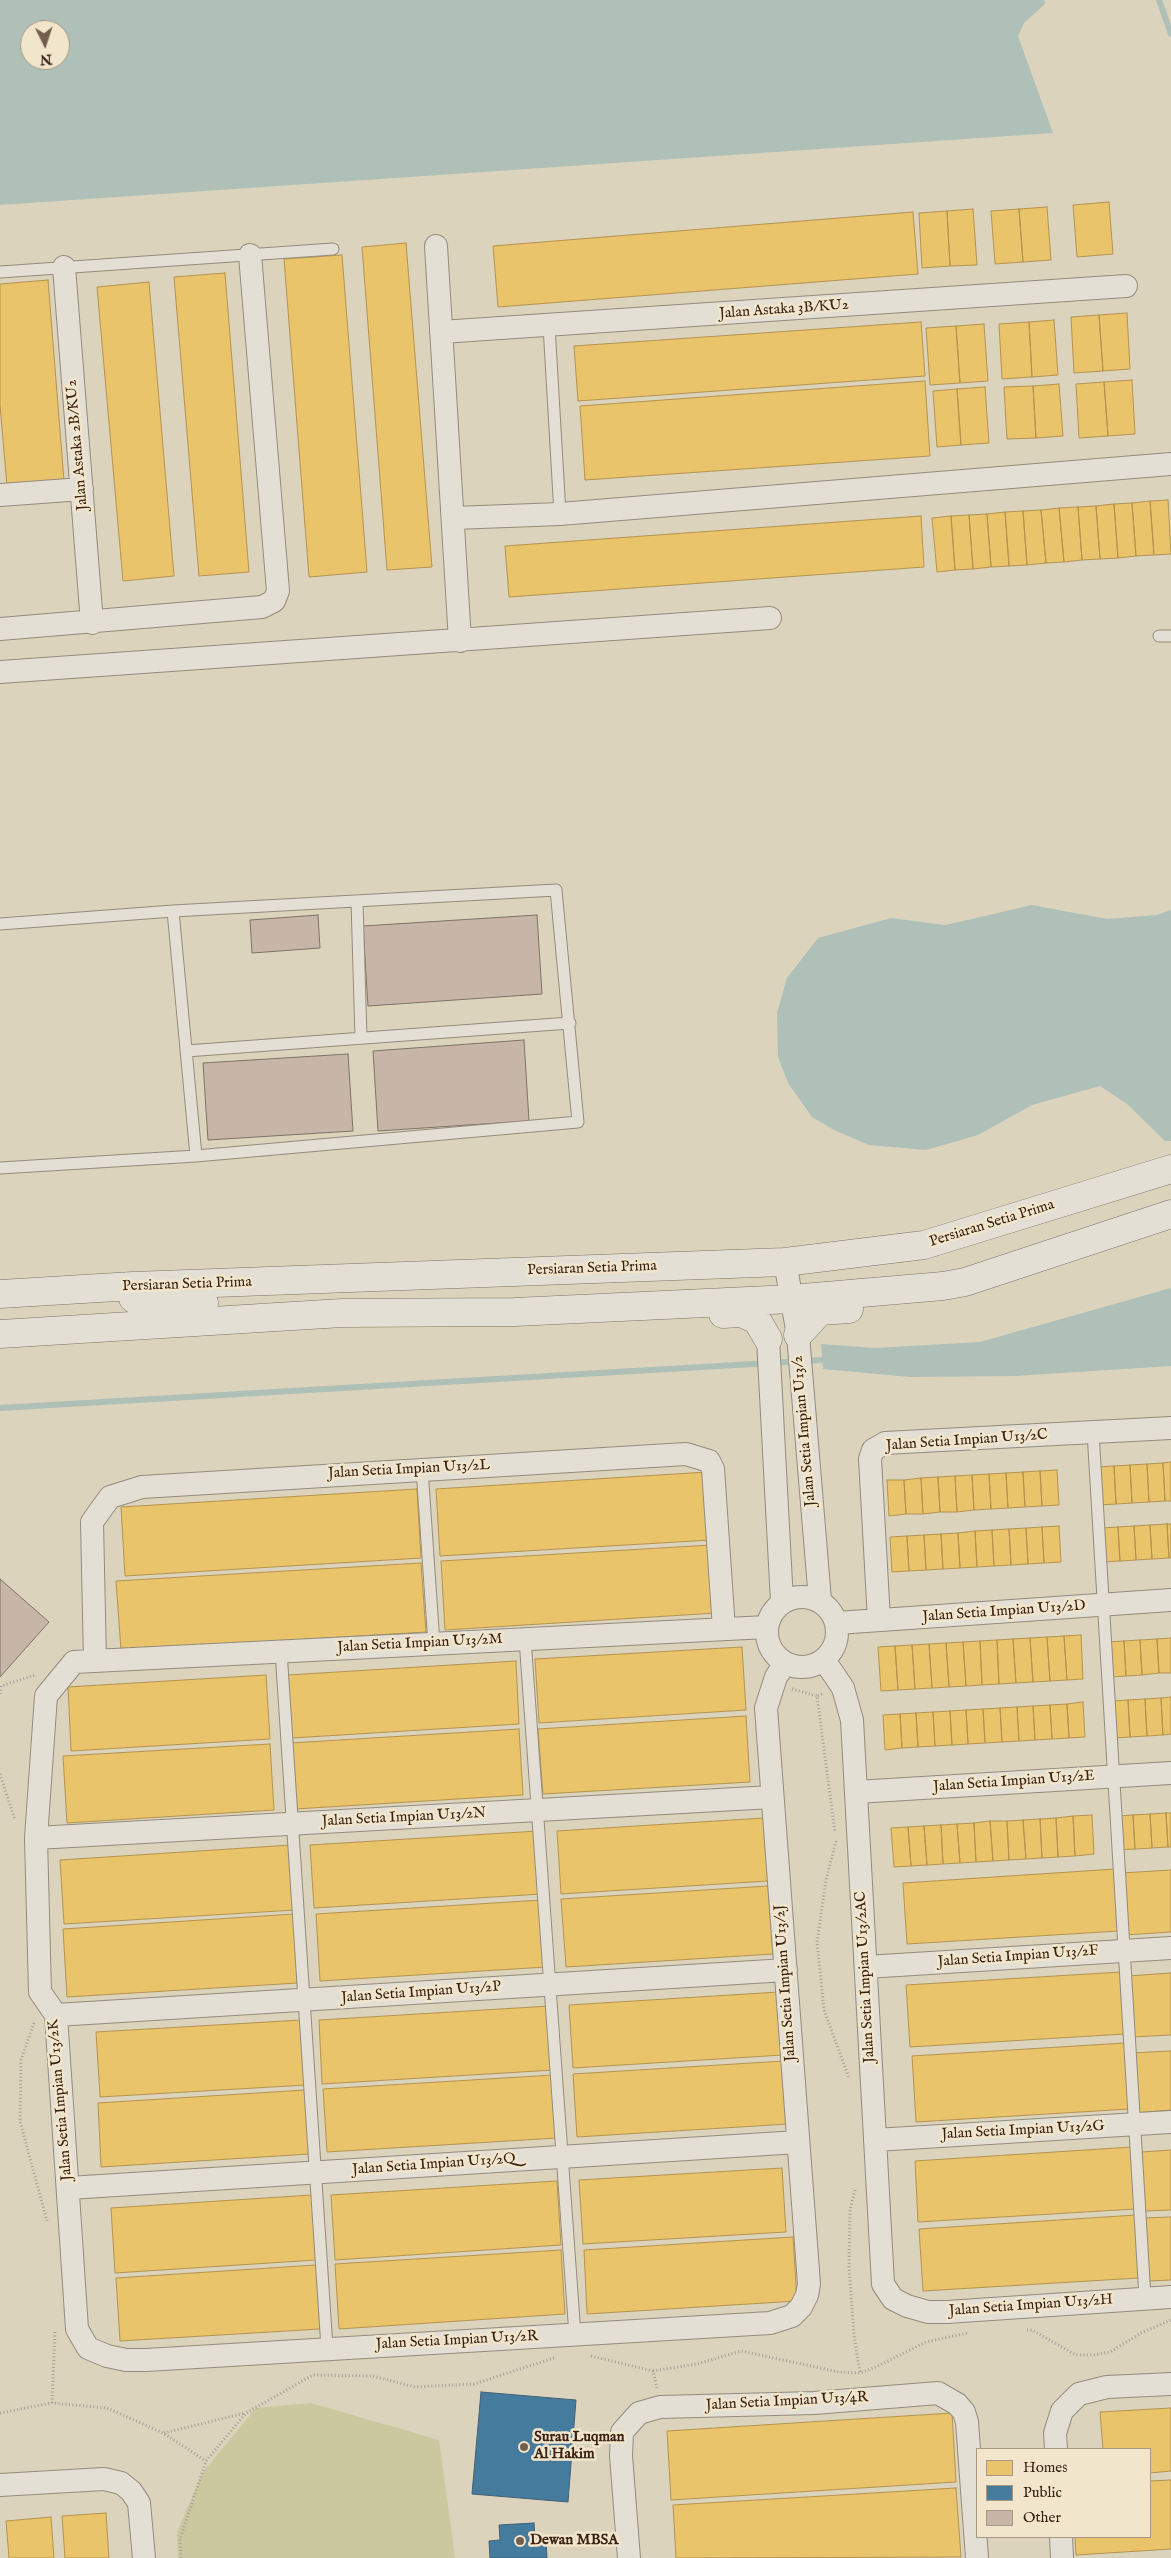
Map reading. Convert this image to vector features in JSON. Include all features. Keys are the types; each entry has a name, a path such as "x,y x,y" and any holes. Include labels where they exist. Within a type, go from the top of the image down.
{"street":[{"path":"436,246 460,641"},
{"path":"0,629 92,623 262,607 277,596 250,255"},
{"name":"Jalan Astaka 2B/KU2","path":"64,267 92,623"},
{"name":"Jalan Astaka 3B/KU2","path":"441,332 1126,286"},
{"path":"454,518 560,514 1171,464"},
{"path":"0,495 82,489"},
{"path":"0,672 770,618"},
{"name":"Persiaran Setia Prima","path":"0,1294 133,1286 785,1262 924,1245 1171,1169"},
{"path":"0,1334 342,1313 515,1312 791,1299 943,1286 966,1282 1171,1214"},
{"name":"Jalan Setia Impian U13/2","path":"785,1262 798,1337 802,1408 820,1600"},
{"path":"133,1286 132,1298 144,1306 266,1300 342,1313"},
{"path":"798,1337 820,1311 914,1303 943,1286"},
{"path":"515,1312 568,1322 740,1313 757,1320 768,1339"},
{"name":"Jalan Setia Impian U13/2","path":"768,1339 782,1602"},
{"name":"Jalan Setia Impian U13/2C","path":"879,1620 870,1459 873,1450 885,1443 1171,1428"},
{"name":"Jalan Setia Impian U13/2L","path":"84,1662 92,1522 110,1497 142,1487 686,1454 702,1457 709,1461 713,1469 724,1629"},
{"path":"777,1504 811,1502"},
{"path":"800,1596 820,1600 833,1614 837,1623 836,1643 824,1660 805,1667 786,1663 770,1648 766,1627 769,1618 782,1602 800,1596"},
{"name":"Jalan Setia Impian U13/2D","path":"837,1623 1171,1600"},
{"name":"Jalan Setia Impian U13/2M","path":"84,1662 766,1627"},
{"name":"Jalan Setia Impian U13/2AC","path":"824,1660 843,1688 852,1720 883,2284 893,2299"},
{"name":"Jalan Setia Impian U13/2K","path":"84,1662 46,1696 27,1833 40,1992 56,2016 77,2329 88,2348 107,2356"},
{"name":"Jalan Setia Impian U13/2J","path":"786,1663 776,1676 766,1708 809,2284 807,2296 801,2306"},
{"name":"Jalan Setia Impian U13/2E","path":"856,1792 1171,1773"},
{"name":"Jalan Setia Impian U13/2N","path":"27,1833 292,1824 772,1797"},
{"name":"Jalan Setia Impian U13/2F","path":"866,1967 1171,1948"},
{"name":"Jalan Setia Impian U13/2P","path":"56,2016 786,1970"},
{"name":"Jalan Setia Impian U13/2G","path":"875,2140 1171,2122"},
{"name":"Jalan Setia Impian U13/2Q","path":"69,2188 798,2142"},
{"name":"Jalan Setia Impian U13/2H","path":"893,2299 921,2310 947,2312 1171,2296"},
{"name":"Jalan Setia Impian U13/2R","path":"107,2356 126,2360 146,2360 327,2348 580,2345 770,2323 792,2316 801,2306"},
{"path":"1056,2448 1055,2433 1062,2411 1079,2394 1107,2388 1171,2384"},
{"name":"Jalan Setia Impian U13/4R","path":"628,2558 620,2456 622,2432 638,2413 660,2407 814,2403 938,2393 958,2404 968,2422 977,2558"},
{"path":"0,2485 104,2479 121,2483 132,2491 139,2503 142,2517 144,2558"},
{"path":"1061,2538 1062,2558"}],"lane":[{"path":"0,272 332,249"},
{"path":"549,326 560,514"},
{"path":"0,924 173,911 556,890 578,1122 196,1156 0,1168"},
{"path":"357,901 361,1038"},
{"path":"173,911 196,1156"},
{"path":"186,1051 570,1023"},
{"path":"1093,1432 1145,2298"},
{"path":"422,1469 434,1644"},
{"path":"525,1639 562,2157 580,2345"},
{"path":"281,1652 327,2348"}],"path":[{"path":"837,1680 825,1693 817,1696 836,1842 826,1880 817,1942 824,2010 851,2083"},
{"path":"0,1774 27,1833"},
{"path":"33,2017 34,2026 21,2060 20,2121 49,2228"},
{"path":"857,2182 850,2210 849,2267 854,2335 860,2373"},
{"path":"1023,2330 1032,2330 1076,2355 1094,2355 1110,2352 1143,2332 1171,2320"},
{"path":"52,2403 55,2325"},
{"path":"580,2345 653,2371 697,2364 741,2351 839,2372 860,2373 926,2342 976,2332"},
{"path":"163,2434 246,2413 313,2375 373,2376 415,2386 474,2384 558,2357"},
{"path":"653,2371 660,2407"},
{"path":"0,2413 52,2403 107,2408 163,2434 206,2462"},
{"path":"181,2558 180,2539 206,2462 246,2413"}],"shaded area":[{"path":"0,0 1044,0 1045,4 1024,23 1018,36 1053,133 0,205"},
{"path":"1032,905 1107,919 1157,915 1171,910 1171,1141 1165,1141 1127,1104 1100,1086 1032,1105 978,1135 926,1150 869,1145 834,1130 812,1117 788,1083 778,1057 777,1013 787,978 818,938 891,918 946,925"},
{"path":"1171,1288 1171,1366 1015,1376 910,1377 823,1369 821,1344 875,1348 980,1342"},
{"path":"311,2403 439,2440 455,2558 178,2558 177,2532 203,2472 256,2408"}],"building: Homes":[{"path":"1109,202 1113,254 1077,257 1073,205"},
{"path":"1047,207 1051,260 1023,262 1019,209"},
{"path":"973,209 977,265 950,266 947,211"},
{"path":"1019,209 1023,262 995,264 991,211"},
{"path":"947,211 950,266 922,268 919,213"},
{"path":"913,212 918,274 498,307 493,246"},
{"path":"406,243 432,567 387,570 362,247"},
{"path":"342,255 367,572 309,577 284,259"},
{"path":"225,273 249,572 199,576 174,277"},
{"path":"48,280 64,481 7,486 0,405 0,284"},
{"path":"149,282 174,576 123,581 97,287"},
{"path":"1127,313 1130,369 1103,371 1099,315"},
{"path":"1099,315 1103,371 1074,373 1071,317"},
{"path":"1054,320 1058,375 1032,377 1029,322"},
{"path":"921,322 925,376 578,401 574,346"},
{"path":"1029,322 1032,377 1002,379 999,324"},
{"path":"984,324 988,381 960,383 956,326"},
{"path":"956,326 960,383 930,385 926,328"},
{"path":"1132,380 1135,434 1108,436 1104,382"},
{"path":"925,381 930,456 585,480 580,406"},
{"path":"1104,382 1108,436 1079,438 1076,384"},
{"path":"1059,384 1063,436 1036,438 1033,386"},
{"path":"1033,386 1036,438 1007,439 1004,387"},
{"path":"985,387 989,443 961,445 957,389"},
{"path":"957,389 961,445 937,447 933,391"},
{"path":"1168,500 1171,554 1154,555 1150,501"},
{"path":"1150,501 1154,555 1136,556 1132,503"},
{"path":"1132,503 1136,556 1118,558 1114,504"},
{"path":"1114,504 1118,558 1100,559 1096,506"},
{"path":"1096,506 1100,559 1082,560 1078,507"},
{"path":"1078,507 1082,560 1064,562 1059,508"},
{"path":"1059,508 1064,562 1046,563 1041,510"},
{"path":"1041,510 1046,563 1027,565 1023,511"},
{"path":"1023,511 1027,565 1009,566 1005,512"},
{"path":"1005,512 1009,566 991,567 987,514"},
{"path":"987,514 991,567 973,569 969,515"},
{"path":"969,515 973,569 955,570 951,516"},
{"path":"921,516 924,567 509,597 505,546"},
{"path":"951,516 955,570 937,572 932,518"},
{"path":"1171,1462 1171,1501 1165,1501 1163,1463"},
{"path":"1163,1463 1165,1501 1149,1502 1147,1464"},
{"path":"1147,1464 1149,1502 1132,1503 1130,1465"},
{"path":"1130,1465 1132,1503 1116,1504 1114,1466"},
{"path":"1114,1466 1116,1504 1100,1505 1097,1467"},
{"path":"1057,1470 1059,1505 1042,1506 1040,1471"},
{"path":"1040,1471 1042,1506 1025,1507 1023,1472"},
{"path":"707,1472 711,1540 440,1556 436,1489"},
{"path":"1023,1472 1025,1507 1008,1508 1006,1473"},
{"path":"1006,1473 1008,1508 991,1509 989,1474"},
{"path":"989,1474 991,1509 974,1510 972,1475"},
{"path":"972,1475 974,1510 957,1512 955,1476"},
{"path":"955,1476 957,1512 940,1512 938,1477"},
{"path":"938,1477 940,1512 923,1514 921,1478"},
{"path":"921,1478 923,1514 906,1514 904,1480"},
{"path":"887,1480 904,1480 906,1514 889,1516"},
{"path":"417,1489 421,1558 125,1576 121,1507"},
{"path":"1167,1524 1169,1558 1152,1559 1150,1525"},
{"path":"1167,1524 1171,1524 1171,1558 1169,1558"},
{"path":"1150,1525 1152,1559 1136,1560 1134,1526"},
{"path":"1059,1526 1061,1562 1044,1563 1042,1527"},
{"path":"1134,1526 1136,1560 1120,1561 1118,1527"},
{"path":"1042,1527 1044,1563 1028,1564 1026,1528"},
{"path":"1118,1527 1120,1561 1103,1562 1101,1528"},
{"path":"1026,1528 1028,1564 1011,1565 1009,1529"},
{"path":"1009,1529 1011,1565 994,1566 992,1530"},
{"path":"992,1530 994,1566 977,1567 975,1531"},
{"path":"975,1531 977,1567 960,1568 958,1533"},
{"path":"958,1533 960,1568 943,1569 941,1534"},
{"path":"941,1534 943,1569 926,1570 924,1535"},
{"path":"924,1535 926,1570 909,1571 907,1536"},
{"path":"907,1536 909,1571 892,1572 890,1537"},
{"path":"711,1545 716,1613 445,1630 441,1561"},
{"path":"421,1563 426,1632 121,1650 116,1581"},
{"path":"1081,1635 1083,1679 1067,1680 1064,1636"},
{"path":"1064,1636 1067,1680 1050,1681 1047,1637"},
{"path":"1047,1637 1050,1681 1033,1682 1030,1638"},
{"path":"1030,1638 1033,1682 1016,1683 1013,1639"},
{"path":"1171,1638 1171,1673 1159,1673 1157,1639"},
{"path":"1013,1639 1016,1683 999,1684 997,1640"},
{"path":"1157,1639 1159,1673 1142,1675 1140,1640"},
{"path":"997,1640 999,1684 982,1685 980,1641"},
{"path":"1140,1640 1142,1675 1126,1676 1124,1641"},
{"path":"980,1641 982,1685 966,1686 963,1642"},
{"path":"1124,1641 1126,1676 1110,1677 1108,1642"},
{"path":"963,1642 966,1686 949,1687 946,1643"},
{"path":"946,1643 949,1687 932,1688 929,1644"},
{"path":"929,1644 932,1688 915,1689 912,1645"},
{"path":"912,1645 915,1689 898,1690 895,1646"},
{"path":"895,1646 898,1690 881,1691 878,1647"},
{"path":"742,1647 746,1710 539,1723 535,1659"},
{"path":"516,1661 519,1724 292,1738 288,1675"},
{"path":"266,1675 270,1739 71,1751 68,1687"},
{"path":"1171,1697 1171,1734 1163,1735 1161,1698"},
{"path":"1161,1698 1163,1735 1147,1736 1145,1699"},
{"path":"1145,1699 1147,1736 1130,1737 1128,1700"},
{"path":"1128,1700 1130,1737 1114,1738 1112,1701"},
{"path":"1083,1702 1085,1737 1069,1738 1067,1704"},
{"path":"1067,1704 1069,1738 1052,1739 1050,1705"},
{"path":"1050,1705 1052,1739 1035,1740 1033,1706"},
{"path":"1033,1706 1035,1740 1019,1741 1017,1707"},
{"path":"1017,1707 1019,1741 1002,1742 1000,1708"},
{"path":"1000,1708 1002,1742 985,1743 983,1709"},
{"path":"983,1709 985,1743 968,1744 966,1710"},
{"path":"966,1710 968,1744 952,1745 950,1711"},
{"path":"950,1711 952,1745 935,1746 933,1712"},
{"path":"933,1712 935,1746 918,1747 916,1713"},
{"path":"916,1713 918,1747 902,1748 900,1714"},
{"path":"900,1714 902,1748 885,1750 883,1715"},
{"path":"746,1716 750,1782 543,1794 538,1729"},
{"path":"519,1729 523,1795 295,1809 291,1743"},
{"path":"270,1744 274,1810 67,1823 63,1756"},
{"path":"1166,1813 1168,1847 1152,1848 1150,1814"},
{"path":"1166,1813 1171,1813 1171,1847 1168,1847"},
{"path":"1150,1814 1152,1848 1135,1849 1133,1815"},
{"path":"1092,1815 1094,1854 1075,1856 1073,1816"},
{"path":"1133,1815 1135,1849 1119,1850 1117,1816"},
{"path":"1073,1816 1075,1856 1058,1857 1056,1818"},
{"path":"764,1818 768,1881 561,1894 557,1831"},
{"path":"1056,1818 1058,1857 1042,1858 1040,1819"},
{"path":"1040,1819 1042,1858 1026,1859 1023,1820"},
{"path":"1023,1820 1026,1859 1009,1860 1007,1821"},
{"path":"990,1821 993,1861 976,1862 974,1823"},
{"path":"990,1821 1007,1821 1009,1860 993,1861"},
{"path":"974,1823 976,1862 960,1863 957,1824"},
{"path":"957,1824 960,1863 943,1864 941,1825"},
{"path":"941,1825 943,1864 927,1865 924,1826"},
{"path":"924,1826 927,1865 911,1866 908,1827"},
{"path":"908,1827 911,1866 894,1867 891,1828"},
{"path":"538,1831 542,1894 314,1908 310,1845"},
{"path":"291,1845 295,1910 64,1924 60,1860"},
{"path":"1115,1869 1119,1931 907,1944 903,1883"},
{"path":"1171,1870 1171,1932 1125,1935 1121,1873"},
{"path":"768,1886 773,1954 566,1967 561,1899"},
{"path":"542,1900 546,1967 320,1981 316,1914"},
{"path":"294,1914 298,1983 67,1997 63,1929"},
{"path":"1121,1972 1125,2034 910,2047 906,1985"},
{"path":"1171,1973 1171,2035 1132,2037 1128,1976"},
{"path":"779,1992 783,2055 573,2068 569,2005"},
{"path":"550,2006 554,2070 322,2084 319,2020"},
{"path":"302,2020 306,2085 100,2097 96,2032"},
{"path":"1125,2043 1129,2109 916,2122 912,2056"},
{"path":"1171,2051 1171,2110 1134,2113 1131,2053"},
{"path":"784,2061 788,2124 577,2137 573,2074"},
{"path":"553,2075 557,2138 327,2152 323,2089"},
{"path":"305,2090 310,2154 101,2167 98,2103"},
{"path":"1132,2147 1135,2209 918,2222 915,2161"},
{"path":"1171,2150 1171,2210 1144,2211 1141,2152"},
{"path":"782,2168 786,2232 583,2244 579,2180"},
{"path":"557,2181 561,2245 335,2260 331,2195"},
{"path":"312,2195 316,2260 115,2273 111,2208"},
{"path":"1136,2215 1139,2278 923,2291 919,2229"},
{"path":"1171,2217 1171,2280 1148,2281 1144,2218"},
{"path":"793,2237 797,2301 587,2314 584,2250"},
{"path":"561,2250 565,2314 339,2329 335,2264"},
{"path":"316,2265 320,2329 120,2341 116,2278"},
{"path":"1171,2408 1171,2471 1151,2473 1151,2448 1103,2448 1100,2412"},
{"path":"952,2413 956,2482 671,2500 667,2431"},
{"path":"1171,2480 1171,2549 1076,2555 1075,2538 1151,2538 1151,2481"},
{"path":"956,2488 961,2557 676,2558 673,2505"},
{"path":"106,2513 109,2558 65,2558 62,2516"},
{"path":"51,2517 54,2558 9,2558 6,2521"}],"building: Public":[{"name":"Surau Luqman Al Hakim","path":"481,2392 576,2400 568,2502 472,2494"},
{"name":"Dewan MBSA","path":"534,2523 535,2539 546,2538 547,2558 490,2558 489,2541 500,2540 499,2525"}],"building: Other":[{"path":"318,915 320,948 252,953 250,920"},
{"path":"537,915 542,994 368,1006 363,926"},
{"path":"524,1040 529,1121 378,1131 373,1051"},
{"path":"348,1054 353,1131 208,1140 203,1063"},
{"path":"0,1579 49,1622 0,1677"}],"waterway":[{"path":"1159,0 1171,34"},
{"path":"0,1408 822,1360"}],"place":[{"name":"Surau Luqman Al Hakim","path":"524,2447"},
{"name":"Dewan MBSA","path":"520,2541"}]}
